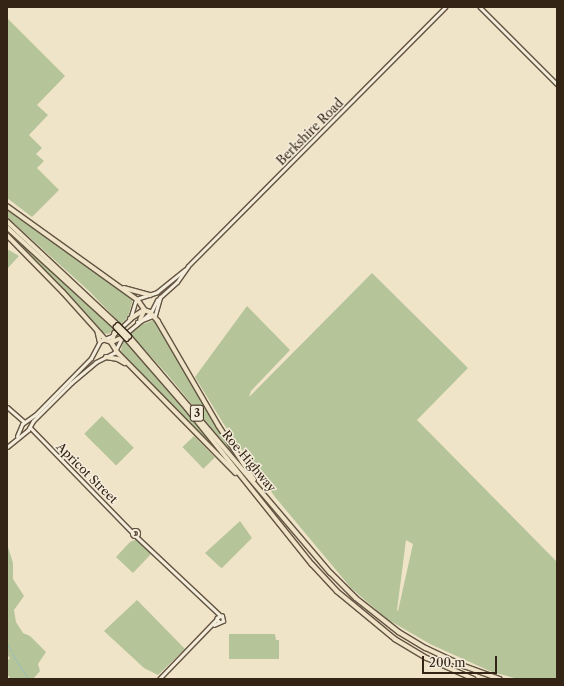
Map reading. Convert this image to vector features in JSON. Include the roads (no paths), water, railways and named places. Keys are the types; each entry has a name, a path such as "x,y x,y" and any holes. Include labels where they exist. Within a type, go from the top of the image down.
{"highway":[{"path":"7,206 119,286 136,299 145,310 154,314 219,426 262,492"},
{"name":"Roe Highway","path":"7,221 117,326 331,573 383,620 444,657 500,679"},
{"name":"Roe Highway","path":"7,227 117,326"},
{"path":"7,235 105,339 112,342 116,350 129,366 190,423 252,490"},
{"path":"119,286 150,295"},
{"path":"141,319 145,310"},
{"path":"130,319 145,310"},
{"path":"98,331 100,341"},
{"path":"112,342 115,334"},
{"path":"112,342 121,338"},
{"name":"Roe Highway","path":"128,338 179,398 312,564 362,615 427,658 474,679"},
{"path":"106,358 117,358 129,366"}],"main road":[{"name":"Berkshire Road","path":"136,299 150,295 162,289 187,268 445,7"},
{"name":"Berkshire Road","path":"135,324 154,314 160,297 176,282 187,268"},
{"path":"154,314 160,297"},
{"path":"100,341 115,334 130,319 136,299"},
{"name":"Berkshire Road","path":"26,426 71,383 116,350 121,338 135,324 141,319 154,314"},
{"name":"Berkshire Road","path":"7,447 89,360 100,341"},
{"path":"7,407 26,426"}],"street":[{"path":"480,7 557,84"},
{"name":"Apricot Street","path":"26,426 134,532"},
{"path":"134,532 138,536"},
{"path":"134,532 213,612 218,620"},
{"path":"213,612 220,615 224,619 218,620"},
{"path":"159,679 213,626 220,615"}],"waterway":[{"path":"7,644 11,651"},
{"path":"12,654 28,679"}]}
